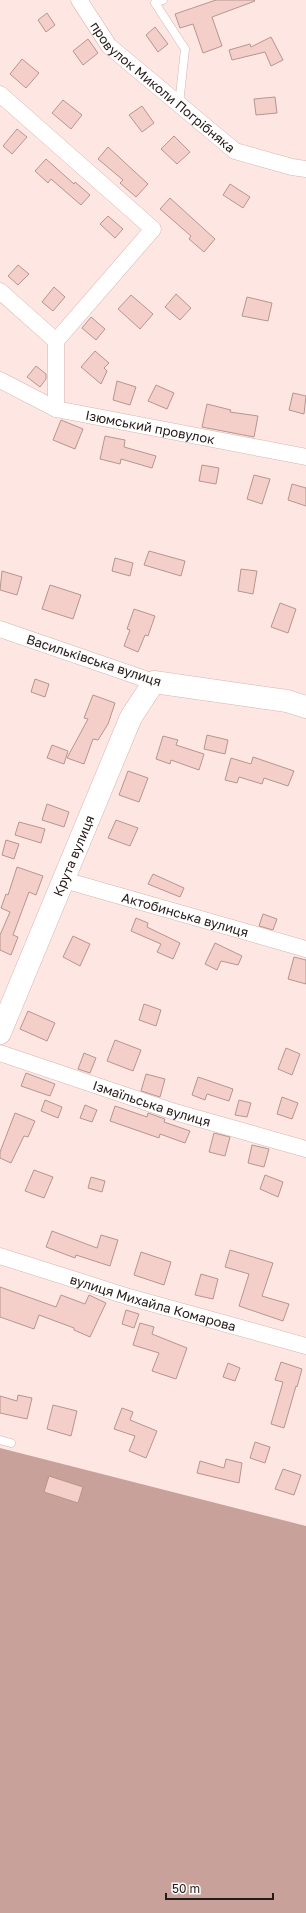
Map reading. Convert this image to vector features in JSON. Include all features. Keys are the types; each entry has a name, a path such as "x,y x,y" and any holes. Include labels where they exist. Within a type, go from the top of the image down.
{"street":[{"name":"провулок Миколи Погрібняка","path":"79,0 109,46 235,151 292,167 306,169"},
{"path":"0,94 153,230 56,340 56,409"},
{"path":"0,291 56,340"},
{"name":"Ізюмський провулок","path":"0,380 56,409 306,458"},
{"name":"Васильківська вулиця","path":"0,629 154,682 287,701 306,707"},
{"name":"Крута вулиця","path":"0,1033 131,717 154,682"},
{"name":"Актобинська вулиця","path":"64,880 306,949"},
{"name":"Ізмаїльська вулиця","path":"0,1053 175,1112 306,1149"},
{"name":"вулиця Михайла Комарова","path":"0,1256 129,1297 306,1346"}],"lane":[{"path":"164,0 153,2 185,49 178,104"},
{"path":"0,1440 11,1443"}],"shaded area":[{"path":"0,1448 306,1526 306,1913 0,1913"}],"building":[{"path":"216,0 255,1 212,17 222,46 203,53 193,24 180,28 175,14"},
{"path":"47,13 55,25 46,32 38,20"},
{"path":"155,27 168,44 158,52 146,35"},
{"path":"271,37 283,60 271,66 265,52 232,60 229,50 250,44 251,47"},
{"path":"88,39 98,53 83,65 73,51"},
{"path":"22,59 39,73 26,88 10,74"},
{"path":"275,97 277,113 256,115 254,99"},
{"path":"63,100 82,115 71,129 52,113"},
{"path":"142,106 154,123 142,132 129,115"},
{"path":"17,129 27,137 12,154 3,146"},
{"path":"174,136 190,152 177,164 161,149"},
{"path":"108,147 148,184 136,197 120,183 123,180 98,159"},
{"path":"46,159 74,184 75,182 90,195 81,205 51,179 48,183 35,171"},
{"path":"230,184 250,197 243,208 223,195"},
{"path":"170,198 215,239 204,252 189,239 191,236 160,209"},
{"path":"108,216 123,229 115,238 100,224"},
{"path":"18,265 29,274 18,285 8,276"},
{"path":"54,287 65,297 53,311 42,302"},
{"path":"176,294 191,308 180,320 165,307"},
{"path":"131,295 153,314 140,329 118,309"},
{"path":"247,297 272,303 268,321 242,316"},
{"path":"91,317 105,329 96,340 82,328"},
{"path":"95,351 109,363 104,368 107,371 101,384 81,367"},
{"path":"36,366 46,374 46,379 40,387 27,377"},
{"path":"117,381 136,387 130,405 113,400"},
{"path":"156,385 174,393 167,409 148,401"},
{"path":"293,393 306,396 304,414 289,410"},
{"path":"207,404 231,410 230,412 258,416 254,437 202,427"},
{"path":"61,420 83,429 75,449 53,440"},
{"path":"105,436 125,440 124,447 156,456 152,468 121,459 120,464 100,459"},
{"path":"202,465 219,468 216,484 199,481"},
{"path":"254,475 270,479 262,504 247,499"},
{"path":"292,484 306,488 306,506 288,500"},
{"path":"149,551 185,561 181,576 144,565"},
{"path":"115,558 133,563 130,576 112,571"},
{"path":"241,569 257,571 253,594 238,591"},
{"path":"2,571 22,577 17,595 0,590"},
{"path":"50,585 81,595 73,619 42,609"},
{"path":"280,603 296,609 288,633 271,627"},
{"path":"134,609 155,616 148,636 145,635 138,652 124,646 130,630 127,629"},
{"path":"35,679 49,684 45,697 31,692"},
{"path":"93,695 115,703 108,724 98,740 93,739 84,764 67,758 88,719 84,718"},
{"path":"207,735 228,740 225,754 204,749"},
{"path":"163,736 178,740 176,745 204,754 199,770 171,760 170,764 156,759"},
{"path":"52,745 68,751 64,764 47,758"},
{"path":"253,757 294,771 288,786 264,778 262,784 239,777 237,783 225,780 231,758 251,764"},
{"path":"128,771 148,778 139,802 119,795"},
{"path":"47,804 69,812 64,827 42,820"},
{"path":"116,820 138,828 130,846 108,838"},
{"path":"19,822 45,829 41,843 15,835"},
{"path":"6,840 19,844 14,859 2,855"},
{"path":"17,867 43,876 36,895 29,892 13,935 18,937 11,955 0,950 0,935 10,912 1,908 6,894 8,895"},
{"path":"153,874 184,888 180,897 148,884"},
{"path":"263,914 277,919 273,930 259,926"},
{"path":"136,918 148,923 147,927 180,943 173,959 157,952 161,944 131,931"},
{"path":"73,936 90,944 80,966 63,957"},
{"path":"215,943 242,956 238,965 221,961 217,970 205,964"},
{"path":"294,957 306,960 306,984 288,979"},
{"path":"144,1004 161,1010 156,1026 139,1020"},
{"path":"28,1011 55,1023 47,1041 20,1029"},
{"path":"115,1040 141,1050 133,1071 107,1061"},
{"path":"286,1048 300,1054 292,1075 278,1069"},
{"path":"84,1053 96,1058 90,1073 78,1069"},
{"path":"26,1073 55,1084 50,1096 21,1086"},
{"path":"146,1074 165,1079 160,1097 141,1091"},
{"path":"198,1077 233,1089 229,1101 207,1094 205,1100 192,1095"},
{"path":"282,1097 298,1103 292,1119 277,1114"},
{"path":"45,1100 62,1107 58,1118 41,1111"},
{"path":"239,1100 251,1103 247,1117 235,1115"},
{"path":"85,1105 97,1110 92,1122 80,1118"},
{"path":"115,1106 147,1117 148,1113 165,1119 164,1122 190,1131 185,1143 160,1134 159,1138 110,1121"},
{"path":"15,1113 35,1121 28,1137 24,1136 11,1163 0,1158 0,1152"},
{"path":"214,1133 230,1137 225,1156 209,1152"},
{"path":"252,1145 269,1149 264,1167 248,1163"},
{"path":"34,1170 53,1177 44,1198 25,1191"},
{"path":"265,1175 283,1182 278,1197 260,1189"},
{"path":"91,1177 105,1181 102,1192 88,1188"},
{"path":"52,1231 97,1248 101,1235 118,1240 110,1266 76,1255 75,1258 46,1247"},
{"path":"230,1250 273,1263 262,1296 289,1304 283,1321 239,1306 249,1274 225,1267"},
{"path":"141,1252 171,1262 164,1285 134,1275"},
{"path":"201,1274 218,1279 213,1299 195,1295"},
{"path":"0,1287 56,1307 61,1295 85,1304 89,1295 106,1303 90,1337 74,1330 74,1328 39,1315 34,1329 0,1317"},
{"path":"126,1310 139,1314 134,1328 122,1324"},
{"path":"140,1323 154,1327 152,1334 187,1348 176,1379 152,1371 159,1353 133,1345"},
{"path":"281,1362 302,1369 284,1428 271,1424 283,1382 275,1380"},
{"path":"228,1363 240,1368 235,1381 223,1377"},
{"path":"18,1395 32,1398 27,1419 0,1413 0,1396 17,1401"},
{"path":"53,1405 77,1411 71,1436 47,1429"},
{"path":"122,1408 133,1412 130,1420 157,1431 146,1458 129,1451 135,1436 114,1429"},
{"path":"255,1442 270,1447 265,1463 250,1458"},
{"path":"226,1459 242,1463 239,1483 197,1473 200,1461 224,1468"},
{"path":"283,1469 301,1475 294,1495 275,1489"},
{"path":"49,1476 83,1487 78,1503 44,1492"}]}
